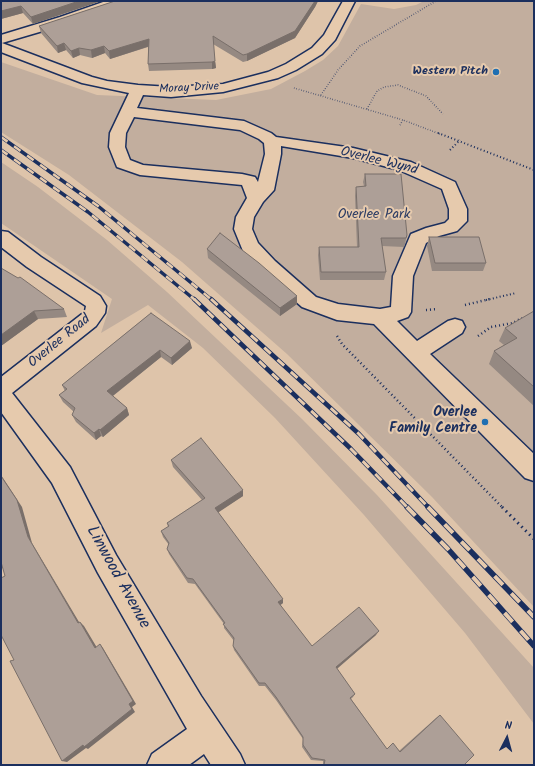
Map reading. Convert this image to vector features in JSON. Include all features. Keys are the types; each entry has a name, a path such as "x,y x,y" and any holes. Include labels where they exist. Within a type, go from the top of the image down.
{"street":[{"path":"1,39 66,20 118,1"},
{"name":"Moray Drive","path":"1,47 87,80 138,90 171,92 223,88 273,75 291,67 317,51 330,37 349,1"},
{"path":"138,90 118,133 117,147 123,163 140,170 220,176 253,190 270,170 274,154 272,142"},
{"name":"Overlee Wynd","path":"129,112 244,126 265,136 272,142 280,141 353,153 405,166 449,186 458,209 458,221 451,227 433,232 418,239 403,276 401,312 380,316 332,310 309,302 268,266 250,246 243,229 253,190"},
{"name":"Overlee Road","path":"1,236 34,262 93,301 96,306 95,313 88,320 1,389"},
{"path":"380,316 415,353 534,470"},
{"path":"415,353 455,327"},
{"name":"Linwood Avenue","path":"1,395 61,474 107,564 190,707 229,765"},
{"path":"163,765 208,733"}],"path":[{"path":"321,95 338,70 360,46 436,1"},
{"path":"273,75 296,89 403,120 460,140 534,170"},
{"path":"367,109 376,90 398,85 426,96 443,114"},
{"path":"400,125 403,120"},
{"path":"450,150 460,140"},
{"path":"332,310 330,328 342,344 534,539"},
{"path":"473,340 491,327 513,323 528,315"}],"green space":[{"name":"Overlee Park","path":"424,1 534,1 534,607 432,497 287,354 182,262 69,175 1,132 1,62 97,95 216,100 271,89 323,60 338,46 361,4 394,9 416,5"},
{"path":"1,162 38,187 107,240 167,292 302,419 377,495 534,668 534,724 465,633 364,515 275,418 203,348 148,305 101,333 112,299 1,223"}],"building":[{"path":"1,1 79,1 31,17 21,6 1,11"},
{"path":"115,1 315,1 295,31 247,54 243,55 213,36 215,61 212,62 148,64 149,39 109,51 104,46 91,50 79,48 71,51 64,43 57,46 39,26"},
{"path":"365,174 401,174 407,235 406,238 381,238 386,272 321,272 319,247 359,247 356,187 366,186"},
{"path":"220,233 259,263 297,296 280,308 207,249"},
{"path":"429,237 479,237 486,263 435,263"},
{"path":"1,268 18,278 20,277 64,309 34,311 1,335"},
{"path":"534,311 534,387 494,351 517,338 505,328"},
{"path":"151,313 190,341 171,358 160,350 107,391 127,408 100,430 99,429 94,433 72,415 75,408 59,395 67,389 62,385"},
{"path":"201,438 243,490 215,508 283,599 278,602 312,646 359,607 379,631 336,667 355,694 350,698 387,749 393,743 400,752 440,715 474,755 464,765 324,765 325,760 312,758 303,745 303,737 276,697 265,683 259,683 233,646 234,638 223,624 225,623 193,579 187,578 167,549 169,543 161,531 169,526 167,523 205,498 171,460"},
{"path":"1,476 17,500 28,537 78,623 80,622 95,648 100,644 133,701 129,704 132,709 84,747 83,745 62,761 10,661 14,660 1,635 1,578 5,576 1,562"}],"railway":[{"path":"1,137 98,206 212,300"},
{"path":"1,150 88,212 195,300"},
{"path":"194,299 351,449 408,508"},
{"path":"211,299 359,434 429,508"},
{"path":"407,507 448,549 534,646"},
{"path":"428,507 534,617"}],"place":[{"name":"Western Pitch","path":"496,72"},
{"name":"Overlee Family Centre","path":"485,422"}]}
